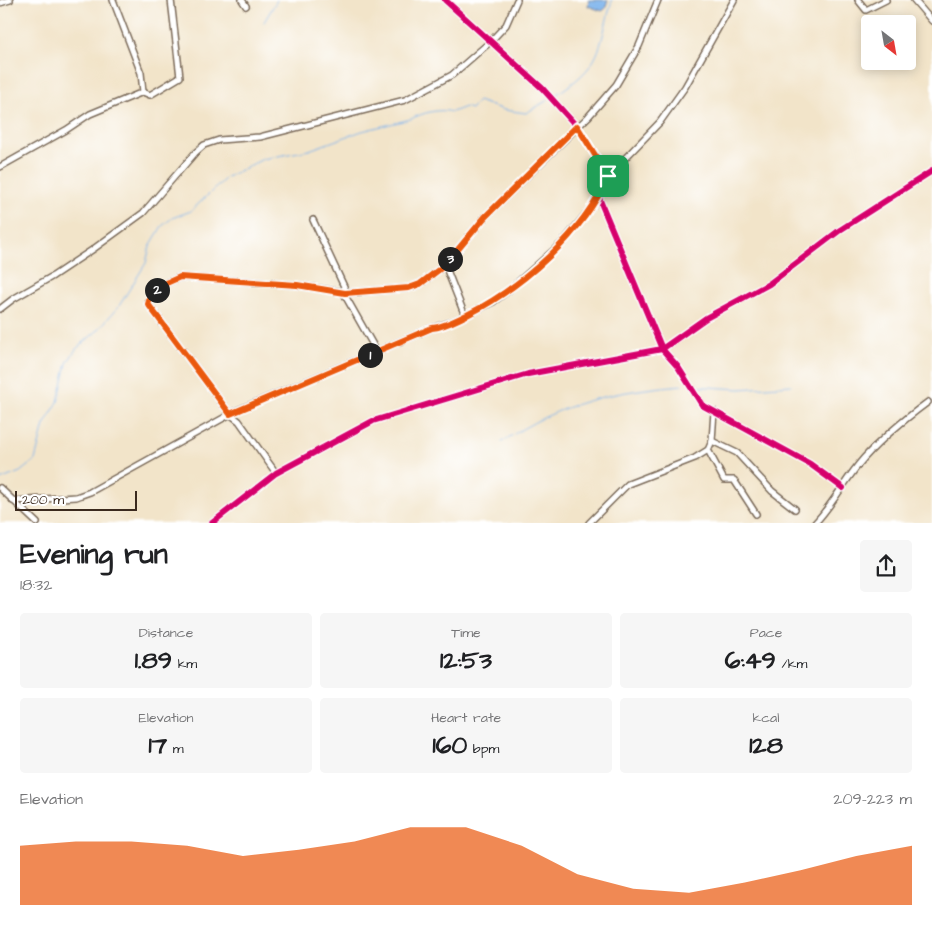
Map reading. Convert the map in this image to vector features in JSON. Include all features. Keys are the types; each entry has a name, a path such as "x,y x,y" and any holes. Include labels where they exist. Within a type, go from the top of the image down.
{"street":[{"path":"0,3 10,0"},
{"path":"113,0 140,73 143,92"},
{"path":"0,167 66,130 90,114 143,92 150,95 180,77 171,0"},
{"path":"242,0 246,6"},
{"path":"445,0 542,88 577,126 608,176"},
{"path":"0,309 92,250 143,213 204,145 220,140 260,137 404,100 452,75 490,42 506,25 517,0"},
{"path":"276,473 148,304 150,297 162,285 180,277 297,285 346,293 409,288 420,284 445,265 485,217 616,86 629,66 658,0"},
{"path":"13,501 76,497 90,492 230,414 465,316 493,302 545,260 563,242 599,198 608,176 660,122 685,88 734,0"},
{"path":"858,0 866,10 886,0"},
{"path":"914,0 932,21"},
{"path":"212,523 276,473 364,425 418,406 528,374 662,349 706,318 769,284 840,230 932,171"},
{"path":"599,198 662,349 678,367 702,405 810,464 843,488"},
{"path":"313,220 346,293 377,352"},
{"path":"445,265 465,316"},
{"path":"816,523 864,459 905,420 928,402"},
{"path":"589,523 628,484 695,458 708,450 712,441 714,411"},
{"path":"712,441 727,446 737,453 772,491 794,509"},
{"path":"708,450 724,480 734,480 756,514"},
{"path":"0,488 38,523"}],"water":[{"path":"589,0 608,0 605,9 602,11 588,6"}],"waterway":[{"path":"264,22 277,0"},
{"path":"554,96 570,85 590,66 600,45 612,0"},
{"path":"0,480 20,472 35,460 44,425 58,402 67,363 76,349 97,331 119,306 146,263 150,246 162,226 172,218 191,211 227,177 263,159 309,150 362,131 431,112 452,112 465,107 471,109 478,101 504,110 526,113 548,100"},
{"path":"502,442 545,417 588,401 634,391 683,385"},
{"path":"692,386 740,389 791,385"}],"cycle path":[{"path":"445,0 542,88 580,130 608,176 599,198 662,349 678,367 702,405 810,464 843,488"},
{"path":"212,523 276,473 373,421 528,374 662,349 706,318 769,284 840,230 932,171"}],"route":[{"path":"577,126 608,176 599,198 563,242 545,260 493,302 454,322 432,328 230,414 148,304 150,297 162,285 169,280 180,277 297,285 345,293 409,288 420,284 445,265 485,217 577,126"}]}
